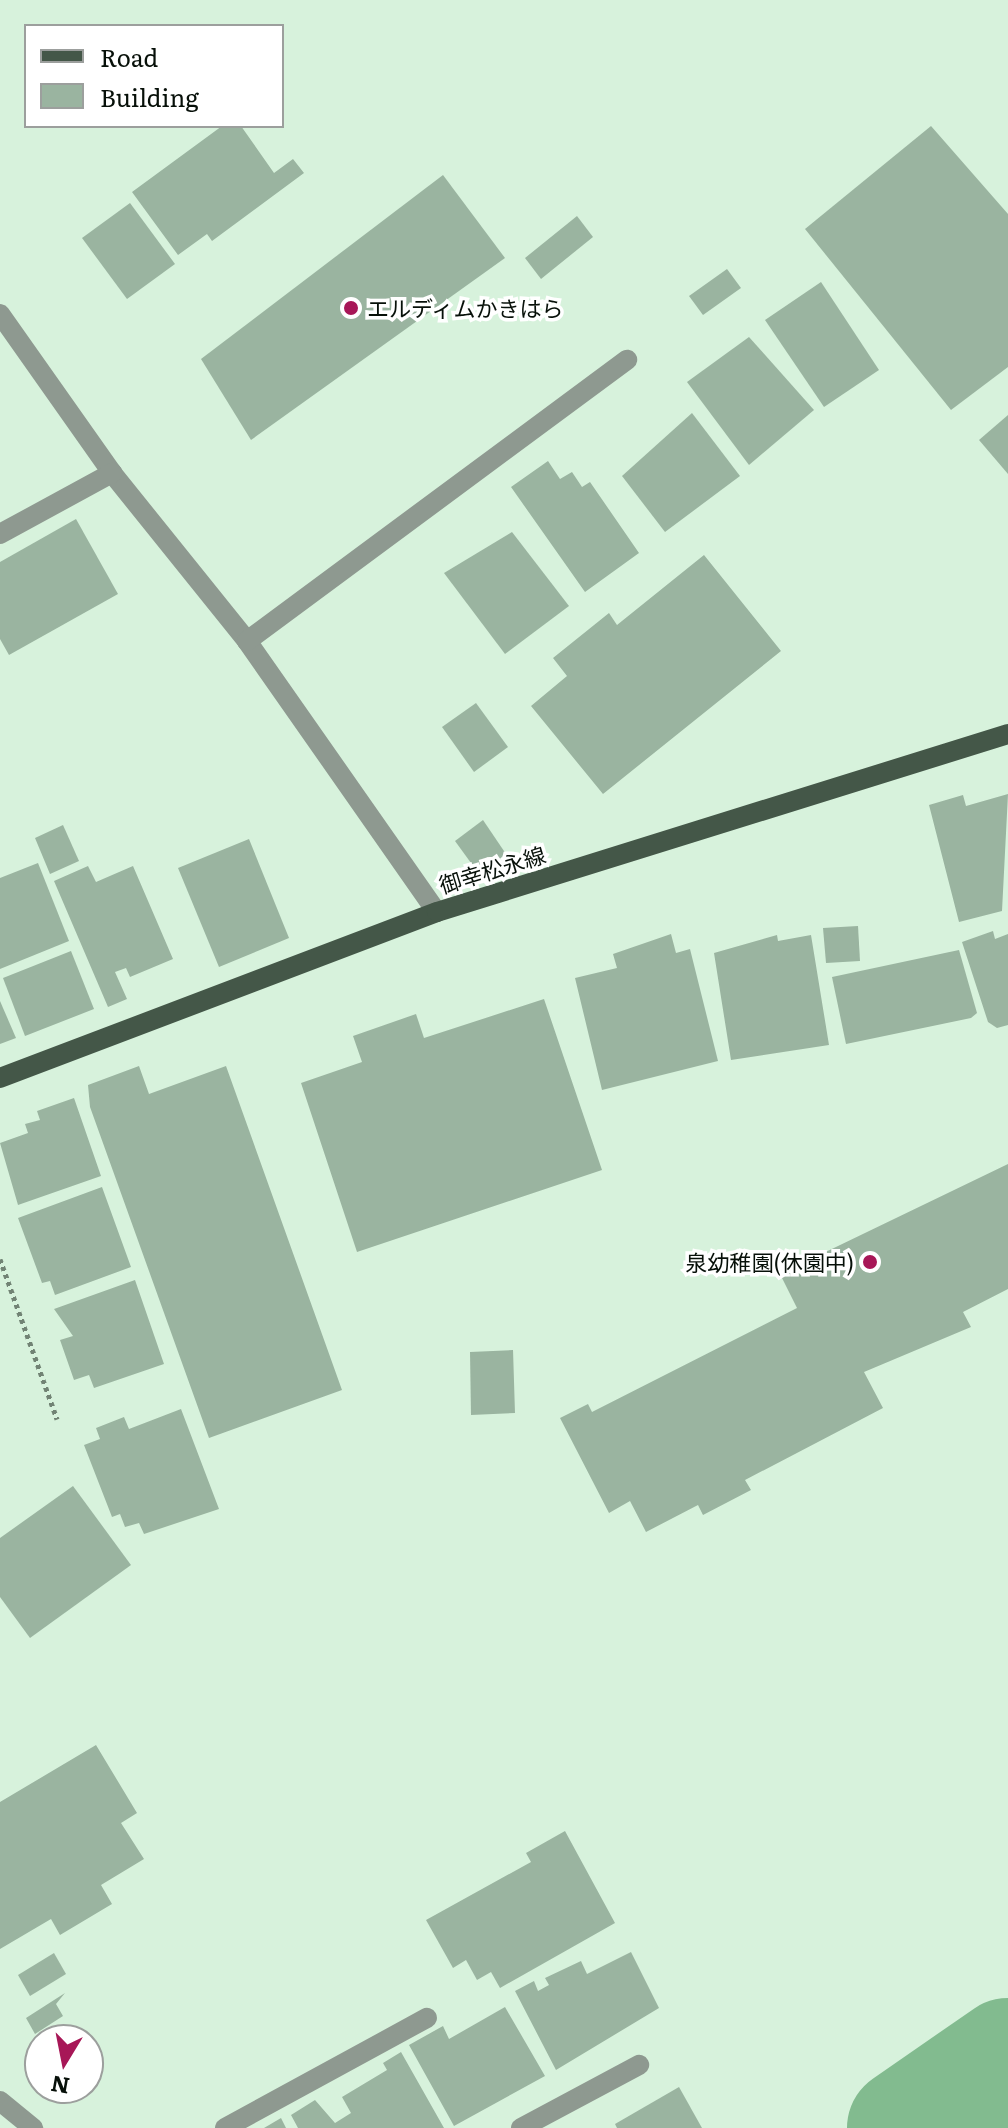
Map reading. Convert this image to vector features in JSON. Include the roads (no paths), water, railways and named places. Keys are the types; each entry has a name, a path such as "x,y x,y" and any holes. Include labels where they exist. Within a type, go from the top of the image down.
{"main road":[{"name":"御幸松永線","path":"0,1078 437,912 1008,734"}],"street":[{"path":"0,314 112,473 247,641 437,912"},
{"path":"247,641 627,360"},
{"path":"0,534 112,473"},
{"path":"225,2128 427,2018"},
{"path":"521,2128 639,2065"},
{"path":"0,2101 33,2128"}],"waterway":[{"path":"907,2128 1008,2058"}],"place":[{"name":"エルディムかきはら","path":"351,308"},
{"name":"泉幼稚園(休園中)","path":"870,1262"}]}
